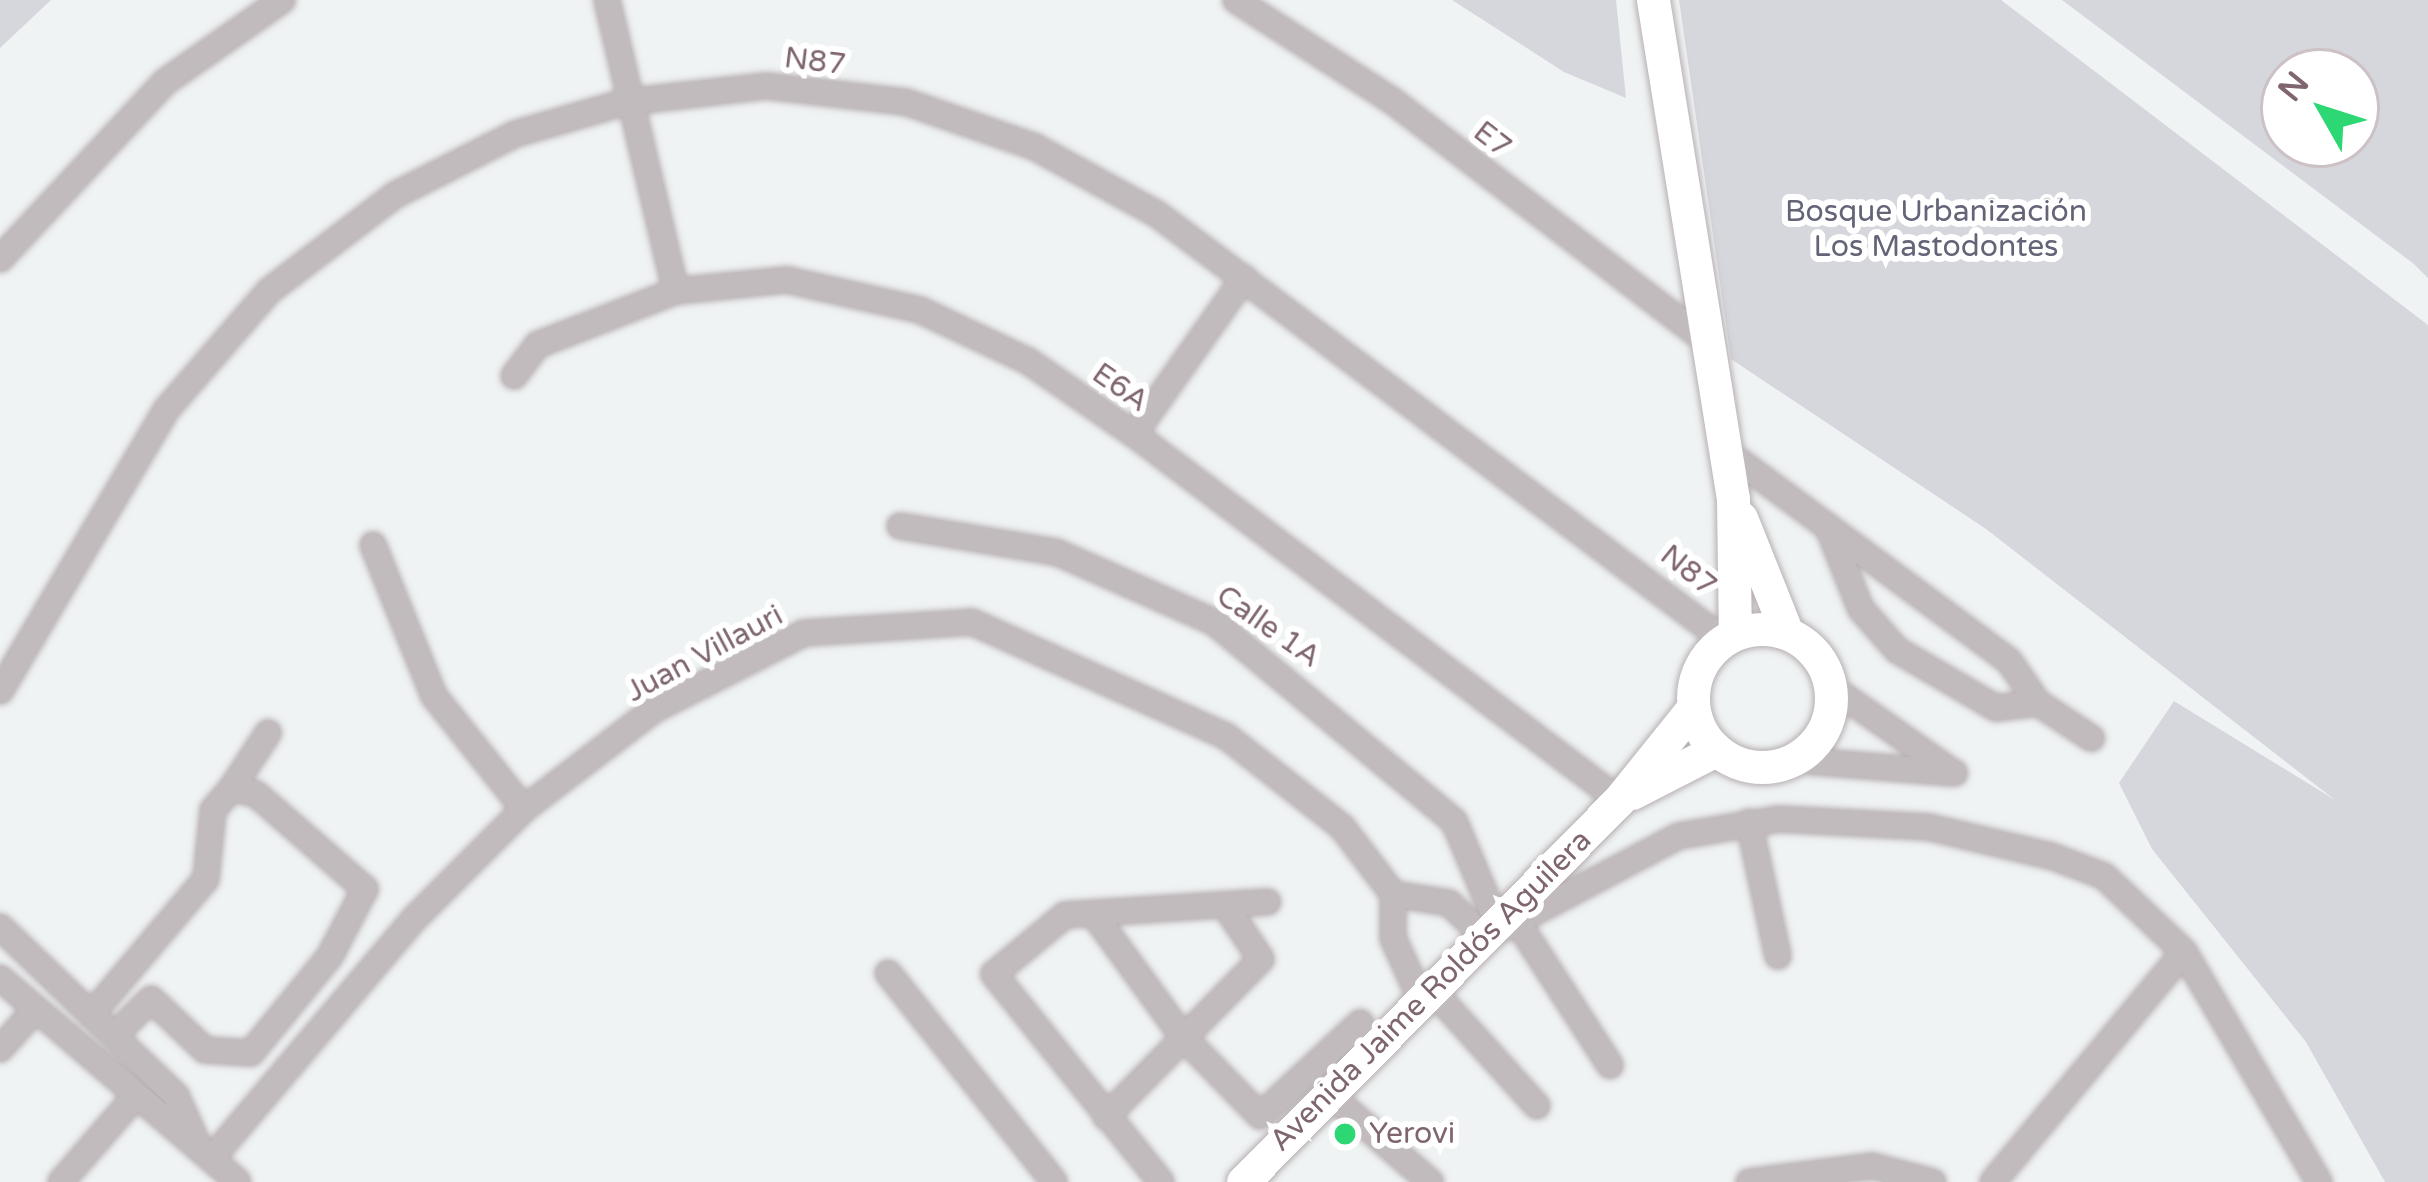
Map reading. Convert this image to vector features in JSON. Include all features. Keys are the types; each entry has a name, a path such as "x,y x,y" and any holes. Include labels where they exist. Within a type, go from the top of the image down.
{"street":[{"path":"0,259 165,82 282,0"},
{"path":"607,0 626,102 676,291"},
{"name":"E7","path":"1236,0 1394,102 1703,339"},
{"path":"1653,0 1703,339 1733,499 1786,633 1816,654 1831,687 1954,773 1792,760 1744,765 1716,750 1693,708 1699,669 1730,637 1786,633"},
{"name":"N87","path":"0,691 166,410 269,291 395,195 515,134 626,102 767,86 906,103 1034,147 1244,278 1730,637"},
{"path":"1134,434 1244,278"},
{"name":"E6A","path":"514,376 537,345 676,291 787,280 920,310 1028,361 1134,434 1619,800"},
{"path":"1724,450 2024,673 2038,703 2091,738"},
{"path":"1730,637 1733,499"},
{"name":"Calle 1A","path":"900,526 1056,552 1214,622 1454,821 1501,930"},
{"path":"1828,527 1855,598 1897,650 1996,709 2038,703"},
{"path":"374,545 434,696 524,809"},
{"name":"Juan Villauri","path":"219,1168 413,920 524,809 655,710 804,633 972,622 1226,736 1342,827 1393,894"},
{"path":"1792,760 1827,722 1831,687"},
{"name":"Avenida Jaime Roldós Aguilera","path":"1250,1179 1428,996 1501,930 1619,800 1693,708"},
{"path":"92,1015 206,879 213,810 268,733"},
{"name":"Avenida Jaime Roldós Aguilera","path":"1619,800 1716,750"},
{"path":"114,1036 151,999 205,1050 251,1053 366,904 352,876 256,794 232,788"},
{"path":"1749,822 1778,956"},
{"path":"1501,930 1679,836 1749,822 1928,826 2051,856 2104,876 2184,952 2319,1182"},
{"path":"1538,1106 1428,996 1393,938 1393,894 1449,903 1501,930 1610,1065"},
{"path":"1161,1182 994,974 1053,918 1268,902"},
{"path":"1106,1117 1261,959 1226,907"},
{"path":"1095,916 1183,1037 1266,1115 1360,1023"},
{"path":"0,927 176,1096 219,1168"},
{"path":"1993,1182 2184,952"},
{"path":"888,973 1054,1182"},
{"path":"0,978 133,1100 219,1168"},
{"path":"0,1049 35,1010"},
{"path":"1330,1095 1430,1182"},
{"path":"61,1182 133,1100"},
{"path":"1749,1182 1871,1166 1933,1182"}],"green space":[{"path":"0,0 51,0 0,48"},
{"path":"1452,0 1616,0 1626,98 1564,72"},
{"name":"Bosque Urbanización Los Mastodontes","path":"1679,0 2001,0 2428,325 2428,1182 2385,1182 2306,1042 2152,849 2119,783 2174,701 2335,800 1986,529 1731,359"},
{"path":"2062,0 2428,0 2428,278 2286,168 2380,168 2380,48 2260,48 2260,148"}],"place":[{"name":"Yerovi","path":"1345,1134"}]}
